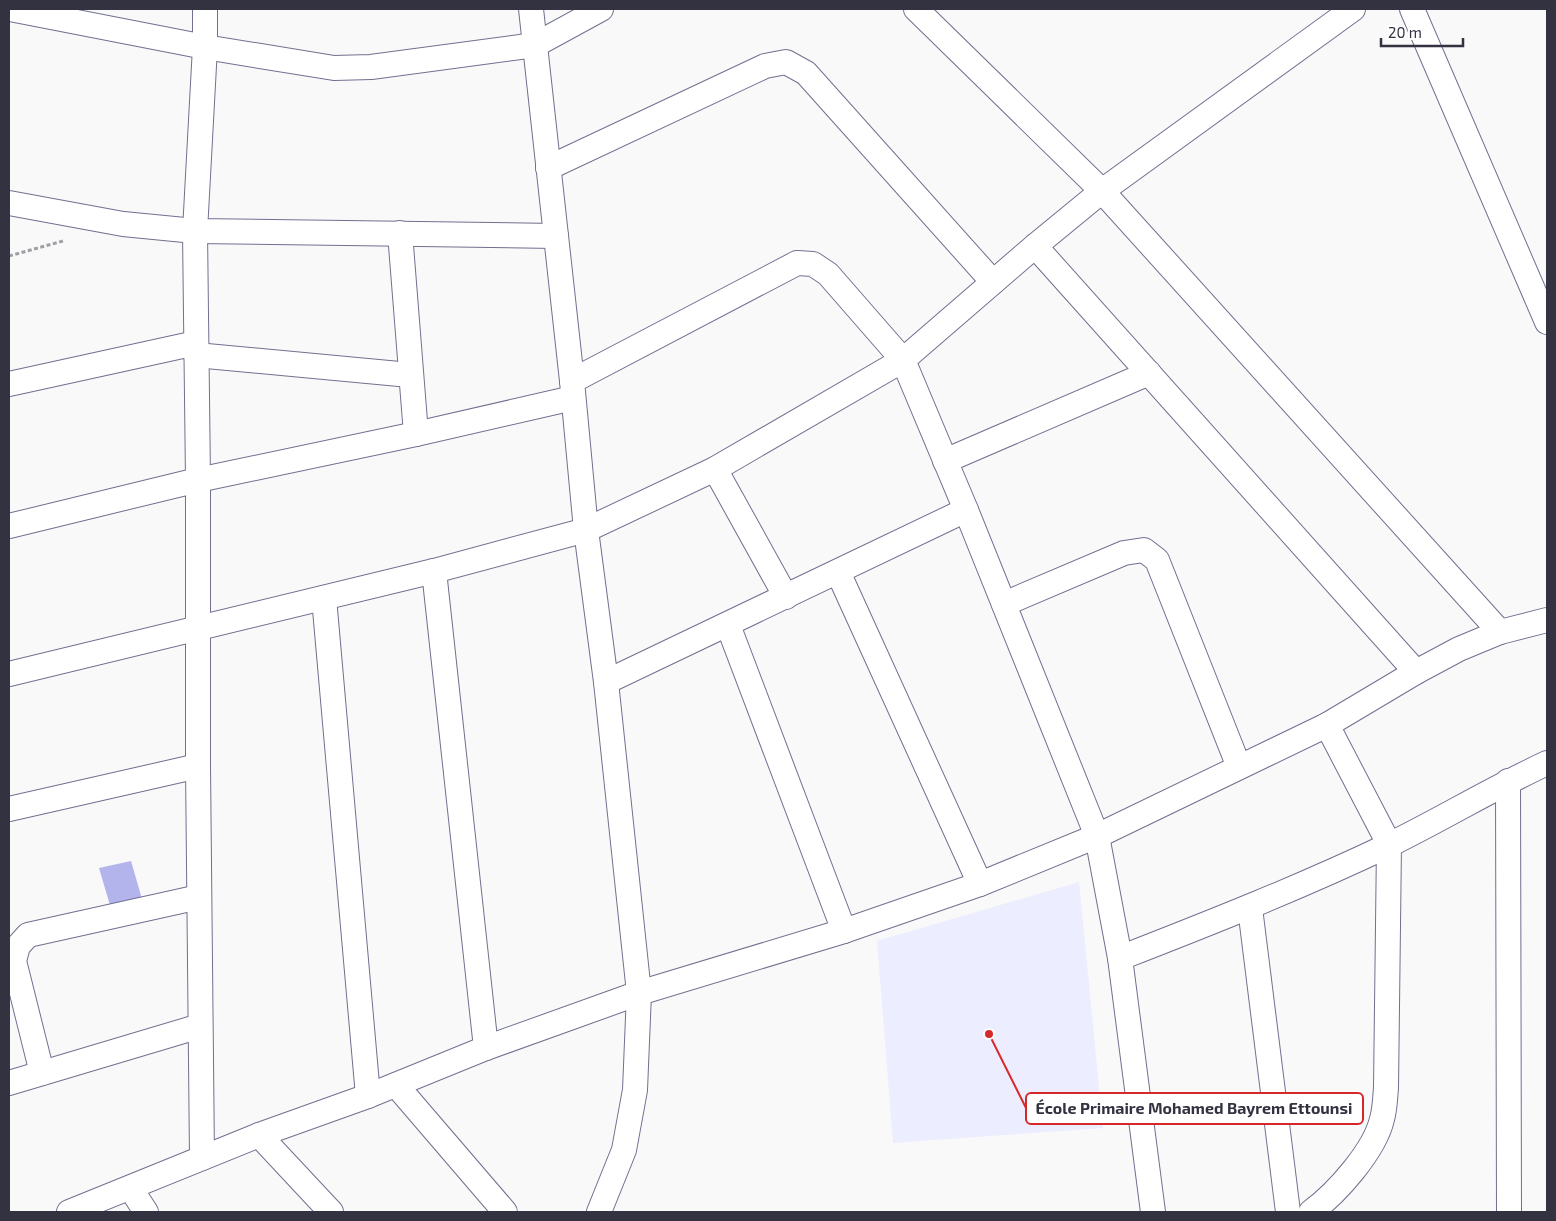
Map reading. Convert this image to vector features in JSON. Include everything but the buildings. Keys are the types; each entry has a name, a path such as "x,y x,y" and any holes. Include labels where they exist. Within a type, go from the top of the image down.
{"street":[{"path":"10,9 205,48 334,68 371,67 535,45 601,9"},
{"path":"202,1158 195,231 205,48 205,9"},
{"path":"532,9 573,389 586,530 606,682 639,993 635,1090 624,1150 599,1212"},
{"path":"916,9 1102,191 1500,632"},
{"path":"9,674 434,571 586,530 715,469 903,360 1102,191 1352,9"},
{"path":"1412,9 1547,322"},
{"path":"548,168 765,66 786,62 806,73 993,282"},
{"path":"9,203 123,224 195,231 556,236"},
{"path":"400,233 416,434"},
{"path":"1035,246 1416,672"},
{"path":"9,526 198,480 416,434 573,389 797,263 813,264 828,274 903,360 966,510 1097,836 1120,958 1153,1212"},
{"path":"9,384 196,349 410,375"},
{"path":"945,461 1149,374"},
{"path":"715,469 786,597"},
{"path":"606,682 966,510"},
{"path":"1004,604 1124,553 1144,550 1157,560 1240,767"},
{"path":"434,571 486,1048"},
{"path":"838,572 980,884"},
{"path":"324,598 368,1096"},
{"path":"69,1212 131,1189 202,1158 368,1096 486,1048 639,993 844,931 980,884 1097,836 1327,725 1416,672 1459,649 1500,632 1547,620"},
{"path":"728,625 844,931"},
{"path":"1311,1212 1323,1204 1345,1180 1373,1142 1382,1119 1386,1088 1390,844 1327,725"},
{"path":"1120,958 1250,908 1390,844 1508,781 1547,763"},
{"path":"9,810 198,766"},
{"path":"1508,781 1509,1212"},
{"path":"42,1073 14,961 18,946 28,934 199,897"},
{"path":"1250,908 1288,1212"},
{"path":"9,1083 200,1026"},
{"path":"396,1085 505,1212"},
{"path":"259,1136 331,1212"},
{"path":"131,1189 146,1212"}],"shaded area":[{"path":"1079,882 1103,1128 893,1143 877,941"}],"place":[{"name":"École Primaire Mohamed Bayrem Ettounsi","path":"989,1034"}]}
